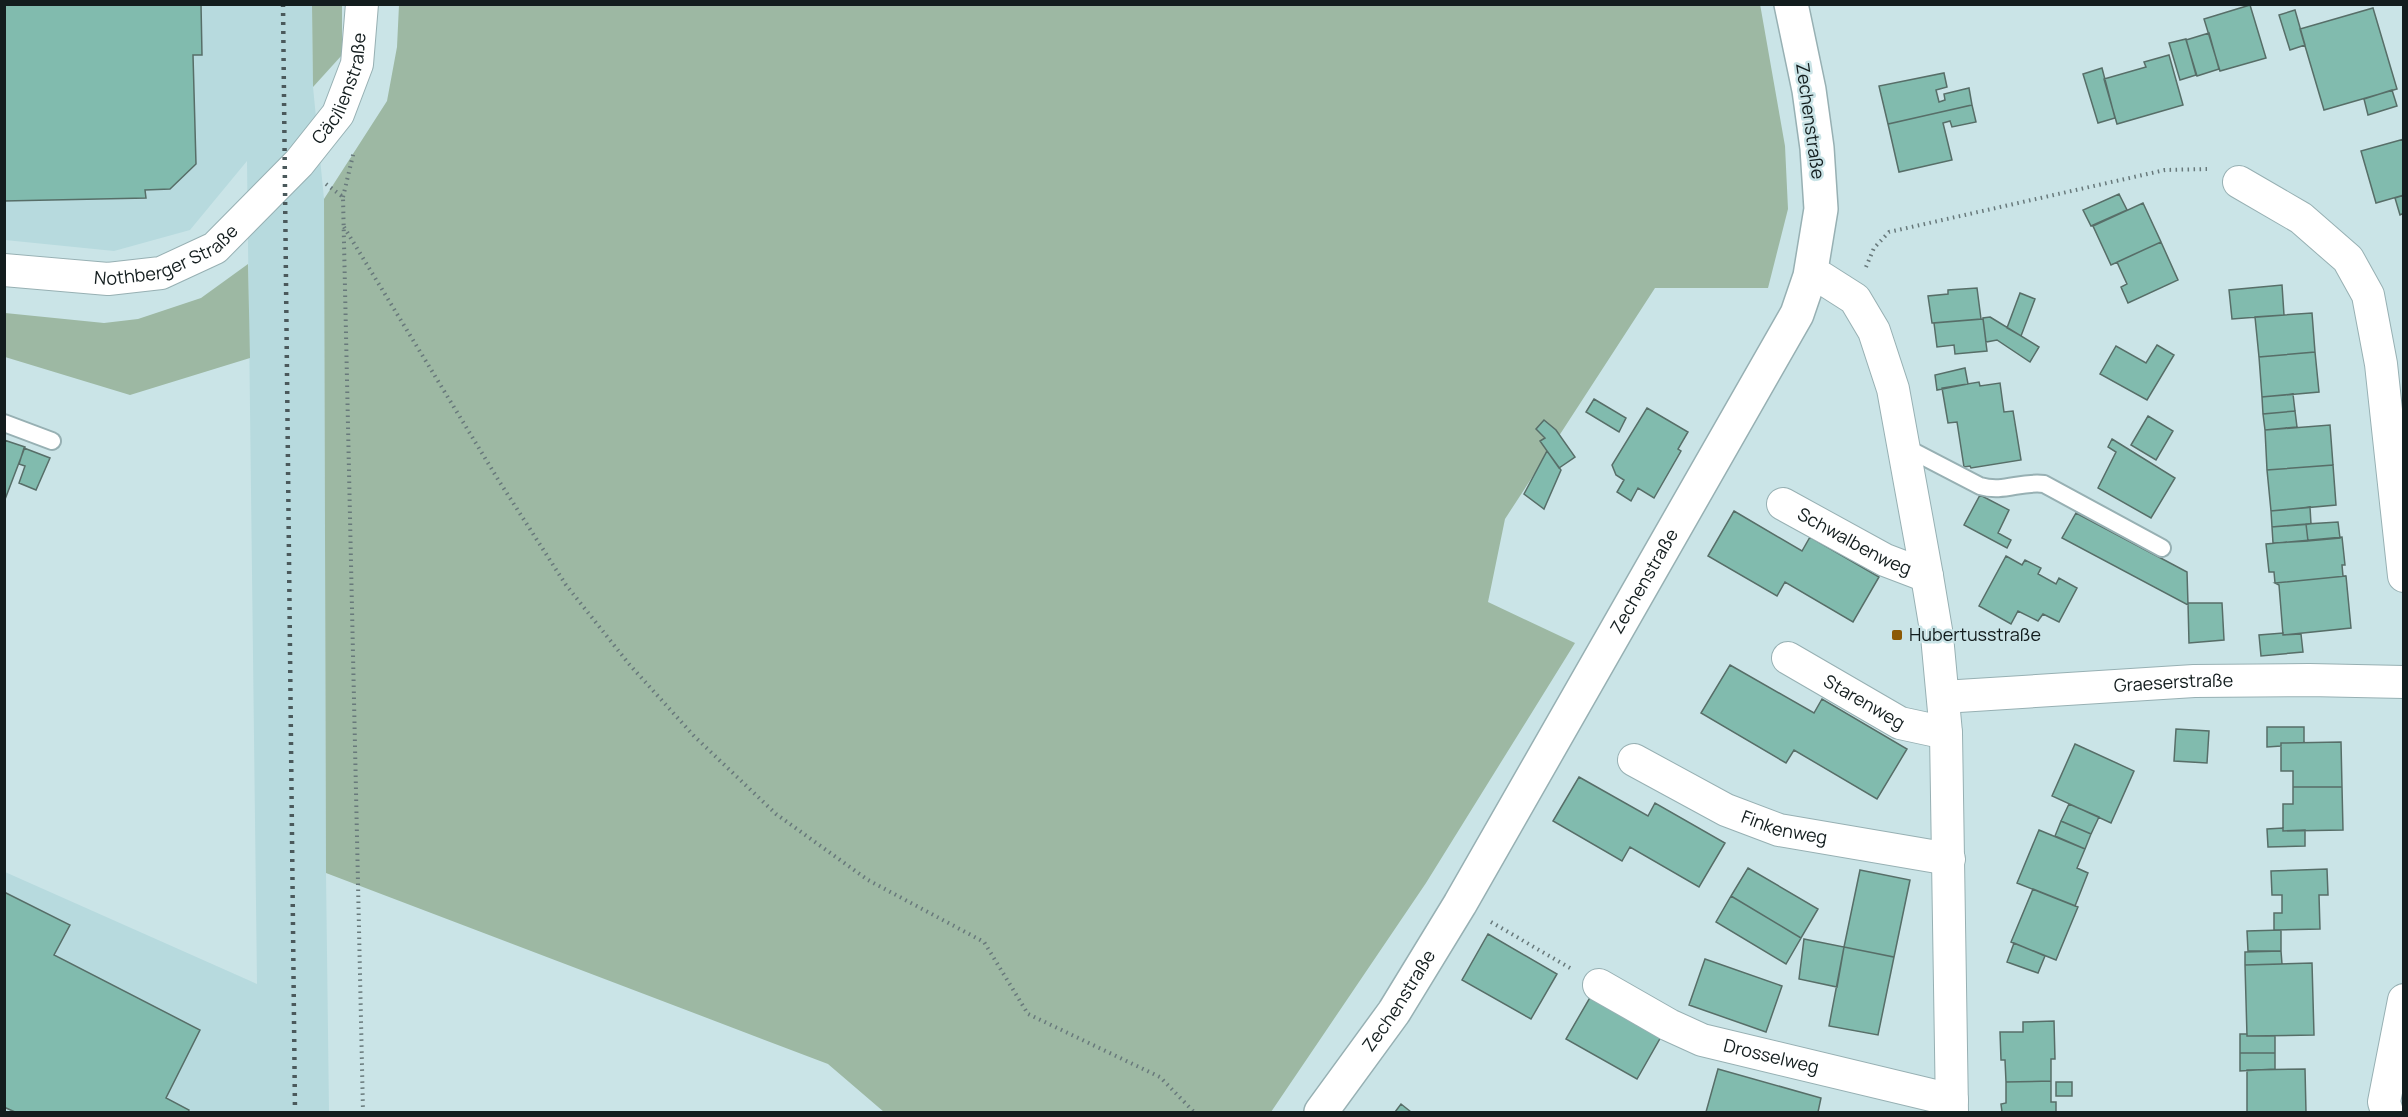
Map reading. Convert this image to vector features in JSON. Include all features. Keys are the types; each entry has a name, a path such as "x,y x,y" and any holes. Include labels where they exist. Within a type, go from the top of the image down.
{"main road":[{"name":"Zechenstraße","path":"1321,1113 1394,1012 1460,904 1797,314 1810,276 1821,209 1817,148 1809,90 1791,4"}],"street":[{"name":"Cäcilienstraße","path":"299,163 338,114 357,64 362,4"},
{"name":"Nothberger Straße","path":"4,270 108,279 161,273 215,248 299,163"},
{"path":"2239,182 2301,218 2348,260 2368,295 2381,364 2403,576"},
{"path":"1810,276 1822,278 1855,299 1875,331 1893,389 1928,576 1946,733 1952,1106"},
{"name":"Schwalbenweg","path":"1783,504 1885,560 1928,576"},
{"name":"Starenweg","path":"1788,658 1900,723 1946,733"},
{"name":"Graeserstraße","path":"1943,697 2194,681 2403,682"},
{"name":"Finkenweg","path":"1634,760 1726,810 1779,830 1949,859"},
{"name":"Drosselweg","path":"1589,979 1669,1025 1702,1040 1952,1106"},
{"path":"2387,1113 2384,1102 2403,1000"}],"lane":[{"path":"4,423 52,441"},
{"path":"1903,446 1980,486 1994,490 2030,482 2044,484 2162,548"}],"path":[{"path":"299,163 343,197 363,1113"},
{"path":"1855,299 1874,248 1889,232 2165,170 2206,169 2239,182"},
{"path":"344,227 499,481 566,585 629,664 694,736 776,814 868,880 984,942 1028,1014 1161,1077 1194,1113"},
{"path":"1460,904 1589,979"}],"shaded area":[{"path":"5,5 312,5 313,87 324,199 329,1112 5,1112 5,872 257,984 247,161 190,230 114,251 5,240"}],"green space":[{"path":"1760,4 1785,146 1788,209 1768,288 1655,288 1505,519 1488,602 1575,643 1426,883 1271,1112 884,1112 828,1064 326,873 324,199 387,101 397,47 399,5"},
{"path":"312,5 342,5 342,55 313,87"},
{"path":"248,264 250,358 130,395 5,357 5,313 104,323 138,319 201,298"}],"building":[{"path":"4,4 201,4 202,55 193,55 196,164 170,189 145,190 146,198 4,201"},
{"path":"2250,5 2266,58 2220,71 2204,19"},
{"path":"2373,8 2397,89 2324,110 2300,29"},
{"path":"2295,10 2305,45 2290,50 2279,15"},
{"path":"2209,33 2219,69 2197,76 2186,40"},
{"path":"2186,39 2196,75 2180,80 2169,43"},
{"path":"2169,55 2183,105 2117,124 2104,79 2146,67 2144,62"},
{"path":"2102,68 2115,118 2098,123 2083,74"},
{"path":"1944,73 1947,87 1936,90 1939,102 1945,100 1944,94 1969,88 1972,105 1888,124 1879,86"},
{"path":"2392,90 2397,106 2368,115 2364,99"},
{"path":"1972,105 1976,122 1952,127 1950,121 1943,123 1952,160 1899,172 1888,124"},
{"path":"2404,139 2404,195 2376,203 2361,151"},
{"path":"2119,194 2127,210 2091,226 2083,210"},
{"path":"2404,195 2404,213 2400,215 2395,198"},
{"path":"2143,203 2161,242 2111,265 2093,226"},
{"path":"2161,242 2178,280 2128,303 2121,287 2127,284 2117,262"},
{"path":"2282,285 2284,315 2232,319 2229,290"},
{"path":"1977,288 1981,319 1932,323 1928,296 1948,294 1948,290"},
{"path":"2020,293 2035,299 2021,336 2007,328"},
{"path":"2312,313 2315,352 2259,357 2255,317"},
{"path":"1990,317 2039,347 2030,362 1997,340 1986,342 1983,318"},
{"path":"1983,319 1987,351 1955,354 1954,345 1937,347 1934,323"},
{"path":"2157,345 2174,355 2147,400 2100,374 2116,346 2146,363"},
{"path":"2315,352 2319,392 2262,397 2259,357"},
{"path":"1965,368 1968,384 1937,390 1935,375"},
{"path":"1979,382 1980,386 2000,383 2004,412 2013,411 2021,460 1971,468 1970,466 1964,467 1957,422 1948,423 1942,388"},
{"path":"2293,394 2295,411 2263,414 2262,397"},
{"path":"1594,399 1626,418 1619,432 1586,412"},
{"path":"1647,408 1688,432 1678,449 1681,451 1654,498 1638,488 1631,501 1617,492 1624,480 1616,475 1612,465"},
{"path":"2295,411 2297,427 2265,430 2263,414"},
{"path":"2148,416 2173,431 2156,460 2131,445"},
{"path":"1544,420 1556,430 1575,457 1559,468 1540,441 1545,438 1536,429"},
{"path":"2330,425 2333,465 2267,470 2265,430"},
{"path":"2112,439 2175,478 2151,518 2098,488 2116,452 2108,447"},
{"path":"4,440 25,447 4,502"},
{"path":"24,448 50,458 36,490 19,483 25,466 19,464"},
{"path":"1547,451 1561,470 1544,509 1524,494"},
{"path":"2333,465 2336,505 2271,511 2267,470"},
{"path":"1980,495 2009,510 1998,533 2011,540 2007,548 1964,525"},
{"path":"2310,507 2311,524 2272,527 2271,511"},
{"path":"1734,511 1802,551 1810,537 1879,577 1853,622 1785,582 1777,596 1708,556"},
{"path":"2076,513 2187,572 2188,605 2062,538"},
{"path":"2338,522 2340,538 2308,541 2306,524"},
{"path":"2306,524 2308,541 2273,543 2272,527"},
{"path":"2342,537 2345,565 2342,565 2343,576 2346,576 2275,583 2274,572 2269,572 2266,544"},
{"path":"2006,556 2022,565 2025,560 2041,568 2038,574 2056,584 2059,578 2077,588 2059,622 2043,614 2038,621 2018,611 2011,624 1979,606"},
{"path":"2346,576 2351,628 2283,635 2279,585 2275,583"},
{"path":"2188,603 2222,603 2224,640 2189,643"},
{"path":"2283,633 2283,635 2301,634 2303,652 2261,656 2259,635"},
{"path":"1730,665 1814,713 1822,699 1907,749 1877,799 1794,750 1786,763 1701,713"},
{"path":"2267,727 2304,727 2304,743 2281,743 2281,746 2267,747"},
{"path":"2176,729 2209,731 2207,763 2174,761"},
{"path":"2341,742 2342,787 2293,787 2293,771 2281,771 2281,743"},
{"path":"2075,744 2134,771 2111,823 2052,796"},
{"path":"1579,777 1648,816 1655,803 1725,843 1699,887 1630,847 1622,861 1553,821"},
{"path":"2293,787 2342,787 2343,830 2283,831 2283,804 2293,804"},
{"path":"2069,804 2099,817 2091,834 2061,821"},
{"path":"2061,821 2091,834 2085,849 2055,836"},
{"path":"2283,828 2283,831 2305,830 2305,846 2268,847 2267,829"},
{"path":"2039,830 2085,849 2077,868 2088,873 2075,906 2017,883"},
{"path":"1748,868 1818,909 1801,938 1731,896"},
{"path":"2327,869 2328,895 2319,895 2320,929 2274,930 2274,913 2282,913 2282,895 2272,895 2271,871"},
{"path":"1860,870 1910,880 1894,957 1844,947"},
{"path":"2033,889 2078,907 2056,960 2011,942"},
{"path":"4,892 70,925 54,955 200,1030 166,1098 189,1110 188,1112 15,1112 6,1108 4,1110"},
{"path":"1731,896 1801,938 1786,964 1716,922"},
{"path":"2281,930 2281,951 2248,951 2247,931"},
{"path":"1488,934 1557,974 1531,1019 1462,980"},
{"path":"1804,939 1844,947 1837,987 1799,979"},
{"path":"2014,943 2045,956 2038,973 2007,962"},
{"path":"1844,947 1894,957 1878,1035 1829,1026"},
{"path":"2281,951 2282,964 2245,965 2245,952"},
{"path":"1705,959 1782,986 1766,1032 1689,1005"},
{"path":"2312,963 2314,1035 2247,1036 2245,965"},
{"path":"1592,994 1662,1035 1637,1079 1566,1039"},
{"path":"2054,1021 2055,1059 2051,1059 2051,1081 2006,1082 2005,1060 2001,1060 2000,1032 2023,1032 2023,1022"},
{"path":"2240,1034 2275,1036 2275,1053 2240,1053"},
{"path":"2240,1053 2275,1053 2275,1069 2240,1071"},
{"path":"1718,1069 1821,1098 1818,1112 1706,1112"},
{"path":"2305,1069 2306,1112 2247,1112 2247,1070"},
{"path":"2051,1081 2051,1102 2056,1102 2056,1112 2002,1112 2001,1104 2006,1103 2006,1082"},
{"path":"2056,1082 2072,1082 2072,1096 2056,1096"},
{"path":"1401,1104 1411,1112 1395,1112"}],"railway":[{"path":"283,4 295,1112"}],"place":[{"name":"Hubertusstraße","path":"1897,635"}]}
